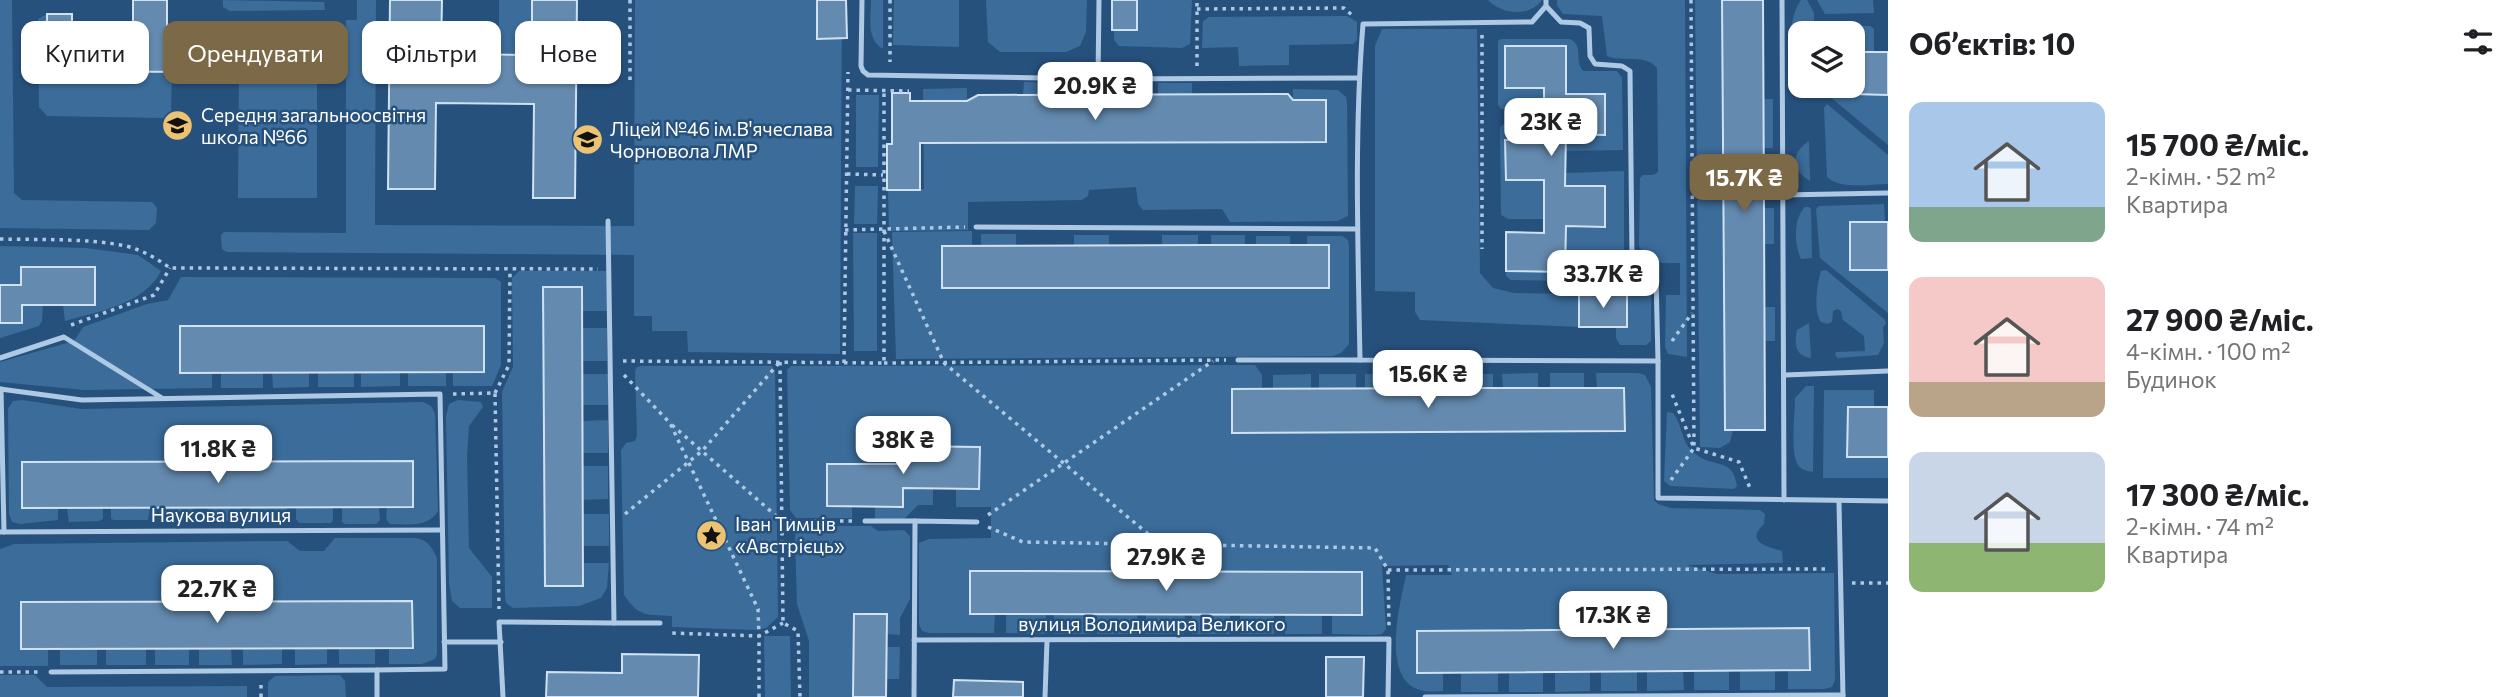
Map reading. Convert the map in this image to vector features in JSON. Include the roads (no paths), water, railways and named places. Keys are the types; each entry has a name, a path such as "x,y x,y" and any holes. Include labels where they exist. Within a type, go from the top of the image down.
{"lane":[{"path":"862,0 863,71 868,75 1098,79 1358,79"},
{"path":"1098,79 1099,0"},
{"path":"1782,0 1784,500"},
{"path":"1360,360 1358,79 1363,24 1532,22 1546,3 1561,22 1580,23 1588,28 1590,56 1595,64 1627,68 1631,76 1632,258 1635,265 1656,276 1658,498 1888,501"},
{"path":"1782,195 1888,193"},
{"path":"608,220 614,623"},
{"path":"976,227 1357,229"},
{"path":"0,358 64,337 164,399"},
{"path":"1238,360 1658,361"},
{"path":"1785,375 1888,371"},
{"path":"2,532 1,389 82,400 440,394 445,669 51,672"},
{"path":"1425,697 1843,696 1839,502"},
{"path":"865,521 977,522"},
{"path":"914,697 915,521"},
{"name":"Наукова вулиця","path":"2,532 442,530"},
{"path":"503,697 499,622 660,623"},
{"name":"вулиця Володимира Великого","path":"914,640 1389,639 1388,697"},
{"path":"1045,697 1046,641"},
{"path":"444,642 500,642"},
{"path":"377,670 377,697"}],"place":[{"name":"Середня загальноосвітня школа №66","path":"178,126"},
{"name":"Ліцей №46 ім.В'ячеслава Чорновола ЛМР","path":"587,140"},
{"name":"Іван Тимців «Австрієць»","path":"712,535"}]}
